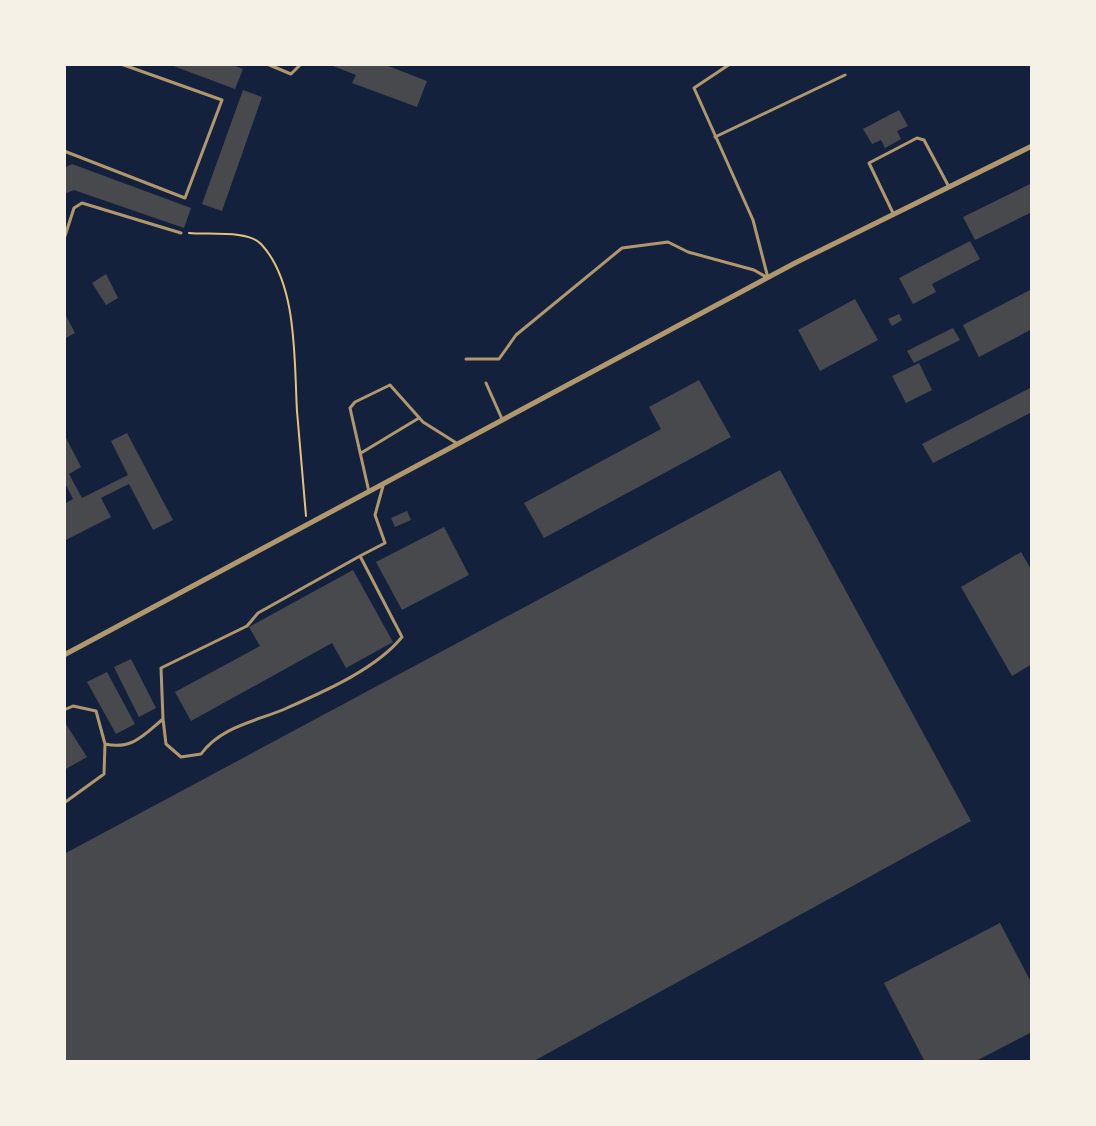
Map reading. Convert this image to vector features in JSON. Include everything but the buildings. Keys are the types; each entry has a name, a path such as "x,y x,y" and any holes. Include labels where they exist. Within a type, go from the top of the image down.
{"street":[{"path":"64,655 768,278 1032,146"}],"lane":[{"path":"64,151 185,198 222,100 121,64"},
{"path":"267,64 279,66 291,74 301,64"},
{"path":"730,64 694,88 753,220 768,278"},
{"path":"715,137 845,75"},
{"path":"894,214 868,166 882,155 917,138 924,140 949,187"},
{"path":"64,239 74,208 82,203 181,233"},
{"path":"466,359 499,359 516,335 622,248 668,242 688,252 754,270 768,278"},
{"path":"486,383 503,421"},
{"path":"369,492 350,417 355,402 390,385 419,418 459,444"},
{"path":"361,453 419,418"},
{"path":"360,556 402,637 393,648 283,710 266,713 210,742 201,754 181,757 166,744 161,668 247,626 269,607 360,556 385,543 375,515 383,486"},
{"path":"64,710 73,706 96,711 105,744 104,774 64,803"},
{"path":"105,744 119,747 134,744 163,719"}],"path":[{"path":"181,233 252,238 262,245 278,274 295,331 297,408 307,525"}]}
